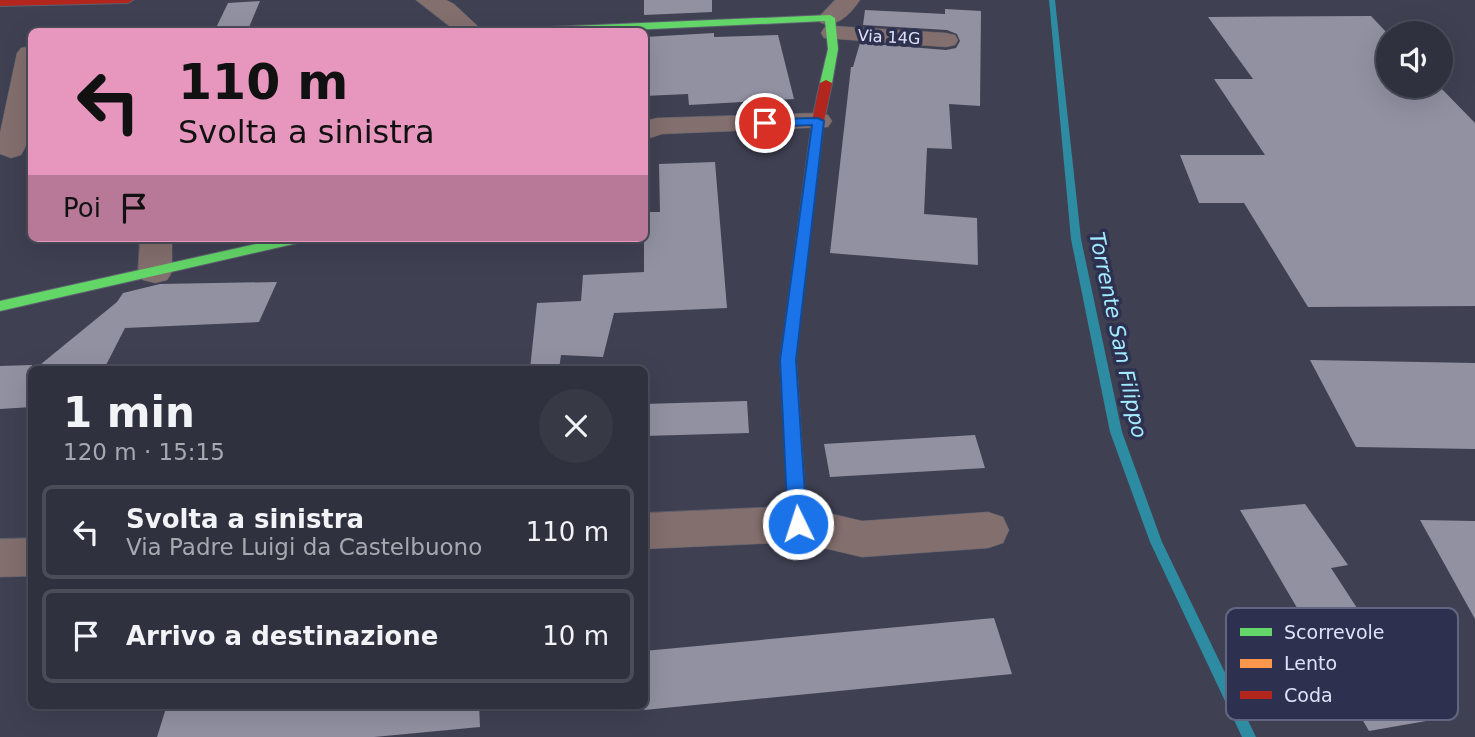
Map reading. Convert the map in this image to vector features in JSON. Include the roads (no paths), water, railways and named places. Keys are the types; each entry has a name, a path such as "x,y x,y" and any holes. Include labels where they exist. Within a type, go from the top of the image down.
{"street":[{"path":"0,3 128,0"},
{"path":"428,0 446,9 467,28"},
{"path":"798,524 788,360 818,121 833,49 832,26 848,0"},
{"path":"648,28 832,26"},
{"name":"Via 14G","path":"832,26 946,40"},
{"path":"14,149 24,54"},
{"path":"648,128 818,121"},
{"path":"155,272 156,242"},
{"path":"0,306 20,304 285,242"},
{"path":"648,531 798,524 862,539 988,530"},
{"path":"0,558 28,557"}],"waterway":[{"name":"Torrente San Filippo","path":"1052,0 1076,239 1116,432 1156,542 1226,689"},
{"name":"Torrente San Filippo","path":"1241,720 1249,737"}]}
